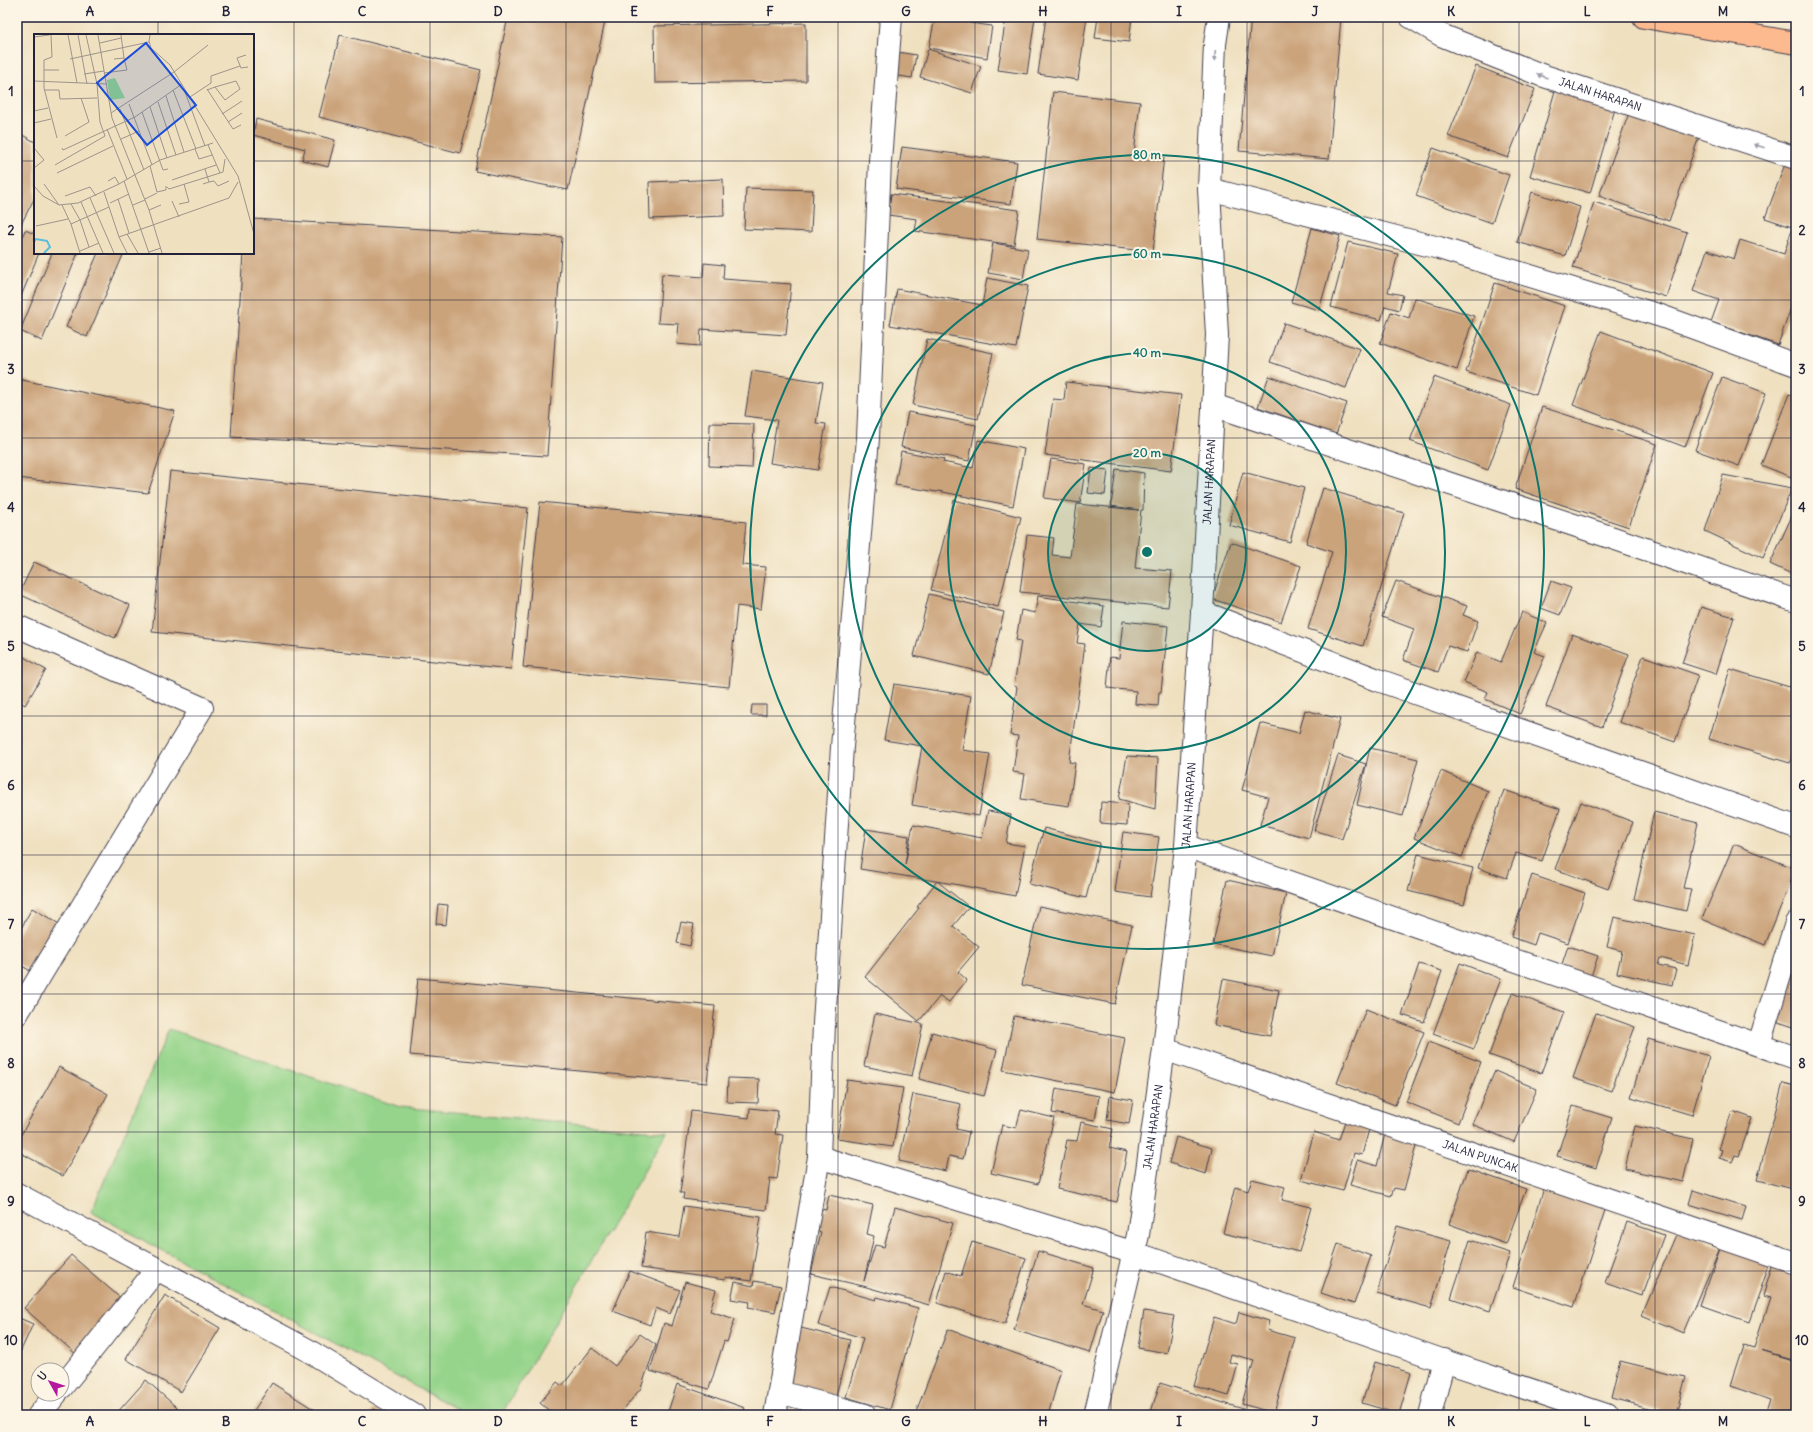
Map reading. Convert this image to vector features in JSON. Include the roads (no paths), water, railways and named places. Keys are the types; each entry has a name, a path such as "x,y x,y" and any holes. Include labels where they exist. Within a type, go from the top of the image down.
{"highway":[{"path":"1644,17 1796,42"}],"street":[{"path":"775,1415 819,1157 824,1023 842,755 868,438 880,161 891,17"},
{"name":"JALAN HARAPAN","path":"1095,1415 1135,1253 1164,1049 1186,846 1202,612 1217,335 1209,188 1215,44 1219,17"},
{"name":"JALAN HARAPAN","path":"1411,17 1441,34 1541,75 1796,158"},
{"path":"1209,188 1439,248 1661,316 1796,365"},
{"path":"1213,405 1666,555 1796,601"},
{"path":"1202,612 1378,680 1796,827"},
{"path":"17,626 202,708 17,1014"},
{"path":"1186,846 1796,1058"},
{"path":"1759,1044 1796,923"},
{"name":"JALAN PUNCAK","path":"1164,1049 1796,1263"},
{"path":"819,1157 1135,1253 1606,1415"},
{"path":"17,1194 306,1349 414,1415"},
{"path":"70,1377 157,1270"},
{"path":"1430,1415 1444,1360"},
{"path":"779,1392 865,1415"},
{"path":"39,1415 50,1402"}]}
